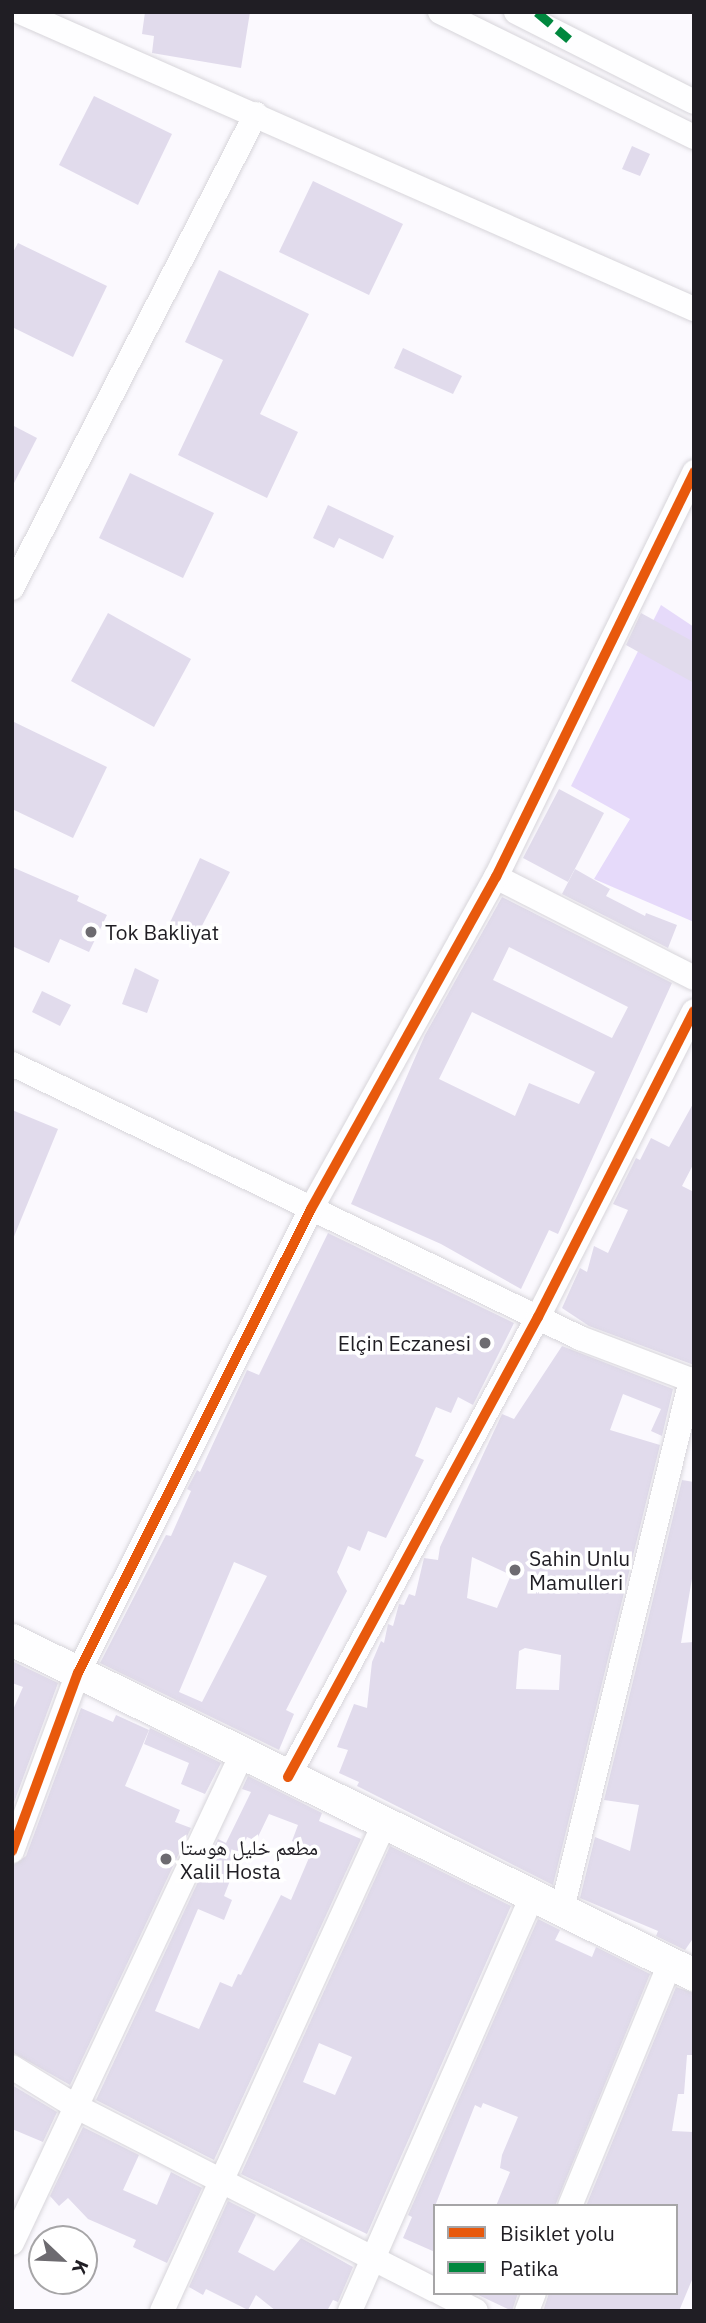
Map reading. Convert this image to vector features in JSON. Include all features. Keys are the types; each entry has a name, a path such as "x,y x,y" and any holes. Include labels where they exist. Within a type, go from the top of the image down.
{"main road":[{"path":"12,1640 681,1971"}],"street":[{"path":"20,12 694,309"},
{"path":"440,12 694,137"},
{"path":"516,12 694,102"},
{"path":"12,588 256,114"},
{"path":"12,1851 78,1673 312,1209 496,877 694,472"},
{"path":"496,877 694,978"},
{"path":"288,1777 538,1317 694,1011"},
{"path":"12,1063 538,1317 692,1380 561,1913"},
{"path":"12,2243 242,1754"},
{"path":"162,2311 224,2181 384,1824"},
{"path":"350,2311 375,2260 531,1898"},
{"path":"571,2204 681,1971"},
{"path":"12,2067 75,2106 433,2289"},
{"path":"445,2295 477,2311"}],"shaded area":[{"path":"661,605 694,627 694,922 594,879 630,819 571,786"}],"building":[{"path":"145,12 250,12 241,68 152,53 154,36 142,34"},
{"path":"94,96 172,134 138,205 59,165"},
{"path":"632,146 650,154 640,176 622,169"},
{"path":"313,181 403,224 369,295 279,252"},
{"path":"18,243 107,286 73,357 12,327 12,254"},
{"path":"219,270 309,314 260,414 298,432 267,498 178,455 223,360 185,342"},
{"path":"403,348 462,376 453,394 394,368"},
{"path":"12,425 37,438 12,487"},
{"path":"130,473 214,513 183,578 99,538"},
{"path":"328,505 394,536 383,559 339,538 334,548 313,538"},
{"path":"108,613 191,659 154,727 71,681"},
{"path":"641,613 694,642 694,683 626,645"},
{"path":"12,721 107,767 73,838 12,809"},
{"path":"559,789 604,813 568,882 523,858"},
{"path":"200,858 230,872 194,941 167,929"},
{"path":"12,867 79,896 77,901 107,915 89,952 60,939 49,963 12,946"},
{"path":"575,869 610,889 606,896 645,916 646,913 677,925 668,948 562,894"},
{"path":"502,897 672,983 558,1234 549,1230 521,1289 441,1244 351,1204 425,1035","holes":["509,947 628,1007 612,1038 493,980","472,1012 595,1072 579,1104 529,1083 515,1116 439,1079"]},
{"path":"135,968 159,980 147,1013 122,1004"},
{"path":"42,991 71,1005 60,1026 32,1012"},
{"path":"694,1102 694,1163 682,1186 694,1192 694,1365 589,1326 562,1308 580,1268 587,1272 594,1246 608,1253 628,1210 613,1204 636,1158 640,1160 651,1138 669,1147"},
{"path":"12,1110 58,1129 13,1239 12,1238"},
{"path":"328,1233 514,1323 473,1405 458,1397 451,1413 436,1407 415,1456 424,1460 386,1538 368,1531 360,1551 348,1546 337,1572 347,1591 286,1710 294,1714 279,1750 100,1663 166,1535 171,1536 191,1491 187,1489 197,1470 200,1472 247,1370 259,1375","holes":["234,1562 267,1576 202,1702 179,1692"]},
{"path":"562,1346 673,1389 662,1436 651,1431 661,1409 623,1394 610,1430 660,1445 553,1885 357,1786 359,1782 339,1773 348,1750 337,1747 354,1704 367,1708 372,1662 381,1641 384,1643 388,1624 393,1626 399,1604 404,1605 409,1594 415,1596 424,1558 438,1560 440,1547 502,1414 514,1419","holes":["472,1557 511,1575 497,1608 467,1598","525,1648 561,1655 559,1690 516,1689 519,1651"]},
{"path":"682,1480 694,1482 694,1567 681,1643 694,1642 694,1937 685,1950 656,1936 658,1931 580,1898 595,1837 630,1851 639,1805 604,1800"},
{"path":"12,1661 58,1683 12,1808 12,1712 23,1687 12,1683"},
{"path":"81,1708 113,1722 116,1715 149,1730 125,1786 180,1810 175,1822 191,1828 70,2085 12,2052 12,1866 26,1856"},
{"path":"150,1728 221,1763 205,1794 181,1784 189,1763 144,1744"},
{"path":"248,1776 322,1813 319,1821 361,1839 214,2160 96,2100 218,1839 226,1843 251,1792 242,1789","holes":["269,1814 298,1825 292,1841 311,1853 291,1900 281,1895 241,1975 238,1974 232,1987 220,1982 199,2029 155,2011 198,1909 224,1920 232,1900 224,1896 247,1837 256,1841"]},
{"path":"390,1846 511,1906 367,2234 241,2174","holes":["319,2043 352,2057 335,2095 303,2082"]},
{"path":"538,1919 560,1930 555,1940 592,1957 596,1947 650,1974 556,2204 497,2204 510,2172 500,2168 502,2155 518,2117 483,2103 481,2108 475,2105 436,2204 433,2204 433,2251 403,2238 412,2217 408,2215"},
{"path":"676,1987 694,1993 694,2055 687,2055 684,2094 678,2094 672,2131 694,2132 694,2275 679,2311 543,2311 548,2295 678,2295 678,2204 587,2204"},
{"path":"12,2085 57,2112 43,2142 12,2129"},
{"path":"83,2127 139,2155 123,2190 157,2205 171,2172 202,2188 167,2263 133,2247 136,2240 88,2219 68,2198 59,2206 50,2196"},
{"path":"228,2201 256,2215 238,2252 274,2271 301,2238 353,2267 338,2302 333,2300 327,2311 276,2311 256,2295 248,2310 206,2289 203,2295 189,2287"},
{"path":"478,2295 517,2295 512,2311"}],"marked path":[{"path":"537,12 569,39"}],"cycle path":[{"path":"12,1851 78,1673 311,1209 496,877 694,472"},
{"path":"288,1777 538,1317 694,1011"}],"place":[{"name":"Tok Bakliyat","path":"91,932"},
{"name":"Elçin Eczanesi","path":"485,1343"},
{"name":"Sahin Unlu Mamulleri","path":"515,1570"},
{"name":"مطعم خليل هوستا Xalil Hosta","path":"166,1859"}]}
